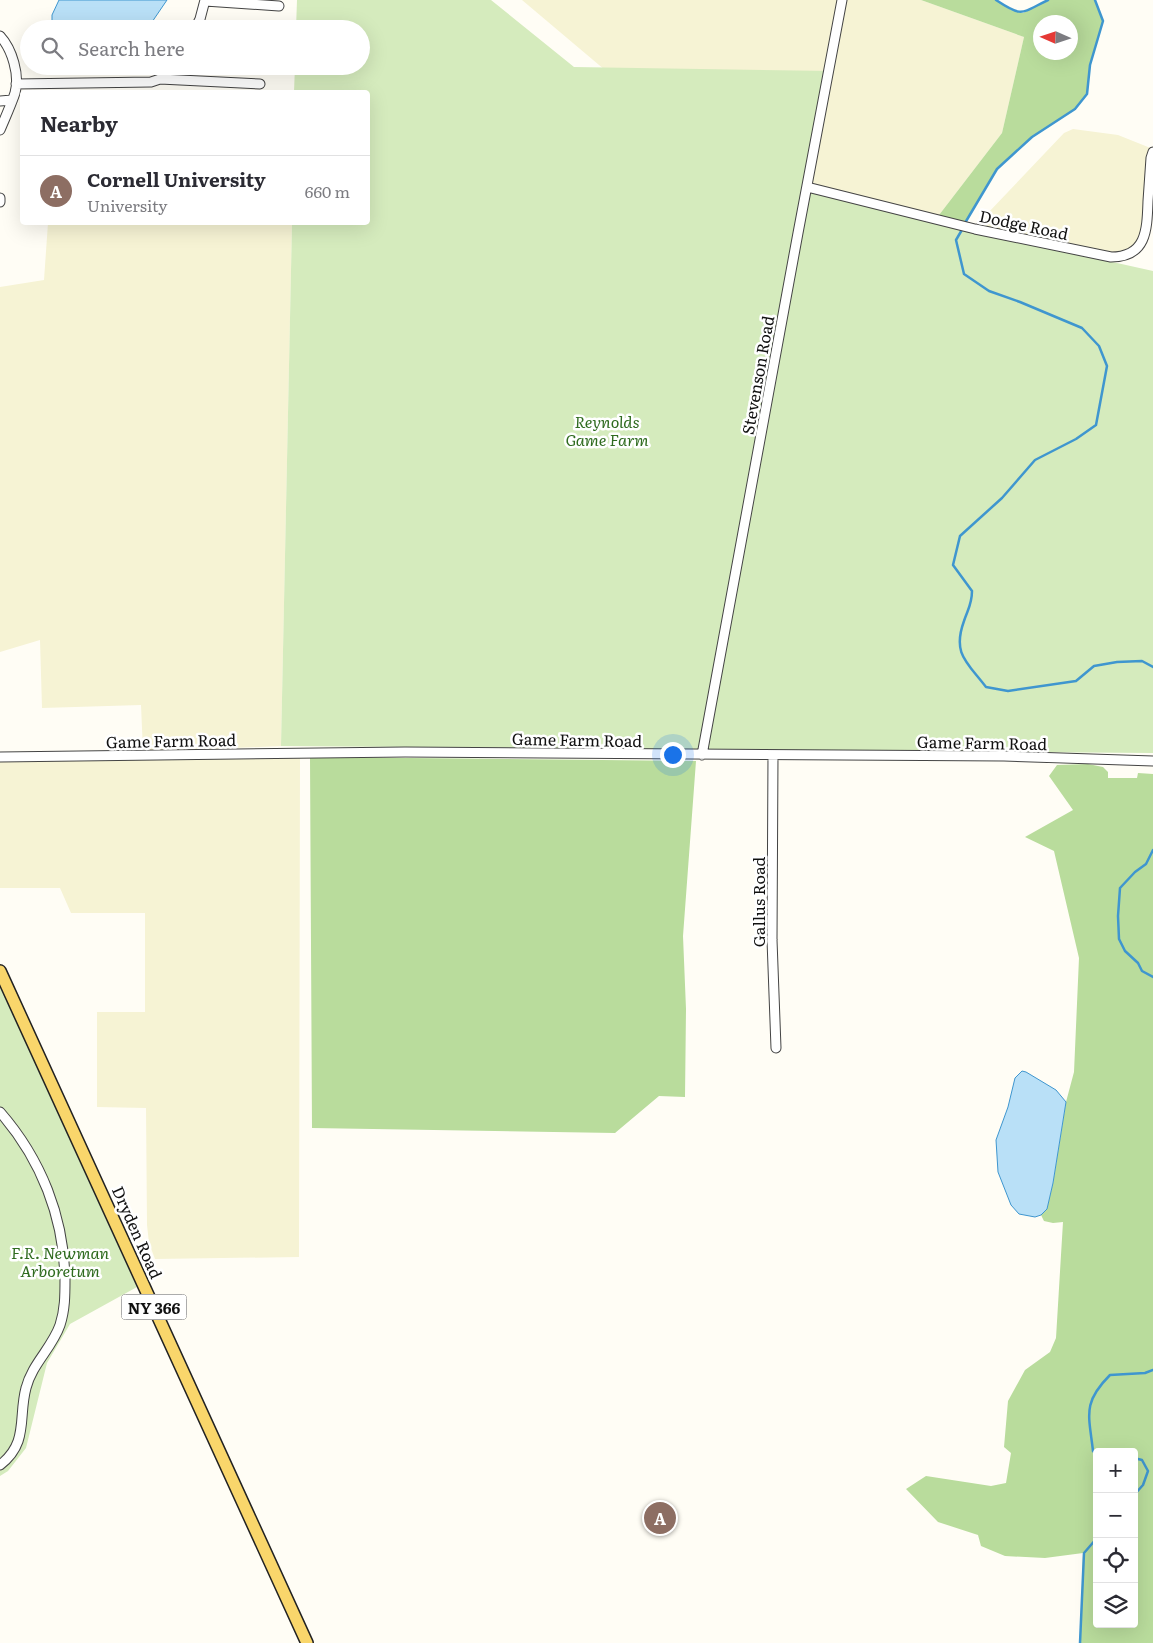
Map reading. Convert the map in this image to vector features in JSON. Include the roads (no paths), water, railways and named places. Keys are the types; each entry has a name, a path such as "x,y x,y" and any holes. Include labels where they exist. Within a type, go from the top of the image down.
{"main road":[{"name":"Dryden Road","path":"0,971 307,1643"}],"street":[{"path":"200,20 205,0 279,6"},
{"name":"Stevenson Road","path":"702,755 842,0"},
{"path":"0,36 10,51 16,84 0,130"},
{"path":"160,79 163,75"},
{"path":"16,84 151,82 160,79 260,84"},
{"path":"0,101 12,100"},
{"name":"Dodge Road","path":"807,188 970,228 1111,257 1124,256 1136,249 1146,231 1153,152"},
{"name":"Game Farm Road","path":"0,757 395,752 1004,756 1153,760"},
{"name":"Gallus Road","path":"773,755 772,940 776,1048"},
{"path":"0,1112 36,1162 56,1211 62,1236 65,1262 65,1295 62,1318 56,1334 30,1373 25,1389 21,1434 12,1452 0,1465"}],"water":[{"path":"59,0 167,0 153,20 52,20 52,15"},
{"path":"1022,1071 1056,1090 1066,1102 1047,1209 1041,1215 1035,1217 1019,1214 1011,1205 998,1172 996,1140 1008,1107 1015,1078"}],"waterway":[{"path":"996,0 1022,12 1048,0"},
{"path":"965,223 997,169 1032,137 1075,109 1087,94 1090,65 1103,21 1095,0"},
{"path":"963,228 956,240 964,274 989,291 1082,328 1099,346 1107,366 1096,425 1076,439 1035,460 1002,498 960,536 953,565 972,591 971,603 961,632 960,642 963,657 986,687 1008,691 1076,681 1094,666 1117,662 1142,661 1153,667"},
{"path":"1153,850 1146,864 1135,872 1120,888 1118,916 1119,939 1125,951 1138,963 1142,971 1153,977"},
{"path":"1093,1451 1089,1419 1090,1410 1091,1402 1101,1385 1110,1375 1145,1373 1153,1370"},
{"path":"1138,1459 1142,1460 1148,1471 1143,1485 1138,1491"},
{"path":"1080,1643 1084,1553 1093,1543"}],"place":[{"name":"Cornell University","path":"660,1518"}],"park label":[{"name":"Reynolds Game Farm","path":"607,430"},
{"name":"F.R. Newman Arboretum","path":"60,1261"}]}
